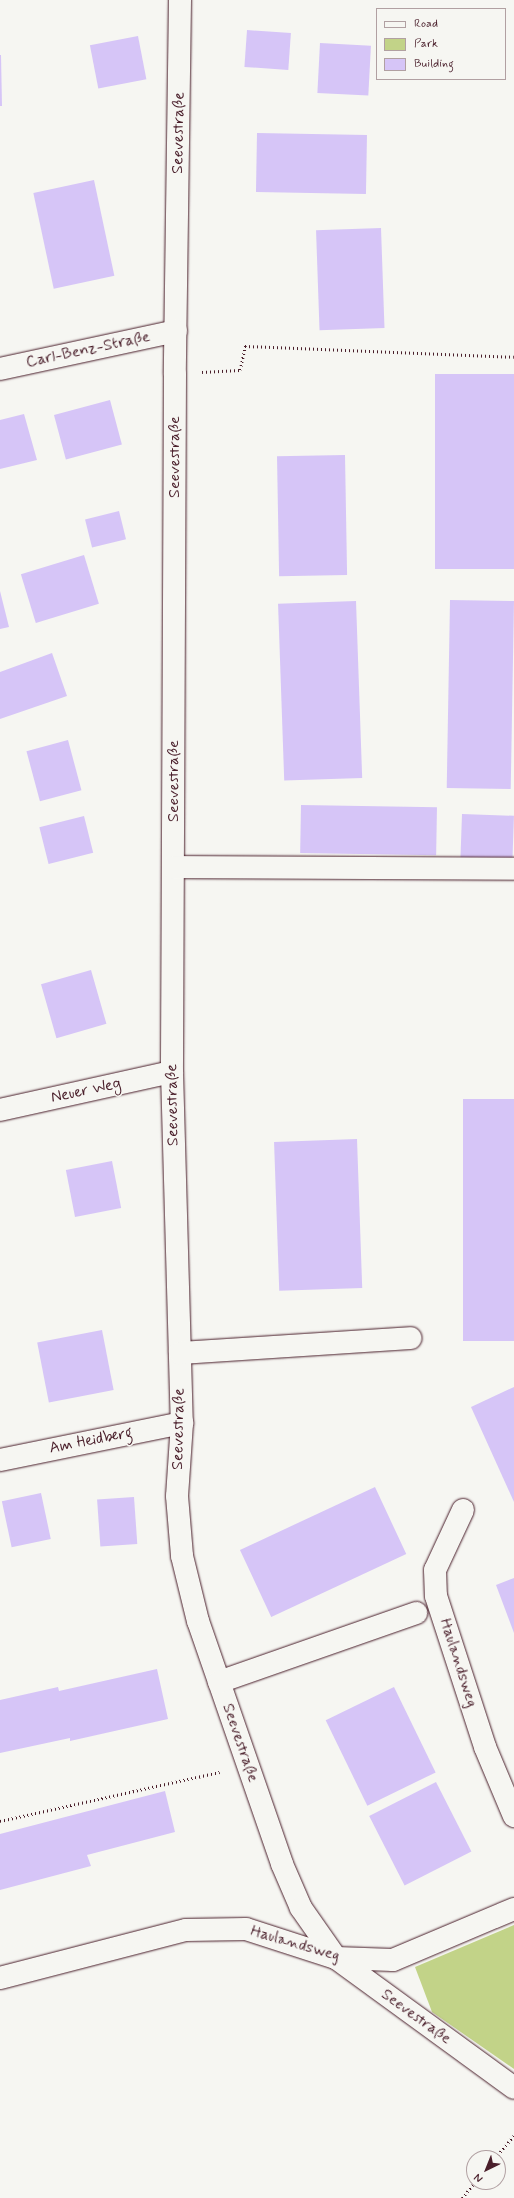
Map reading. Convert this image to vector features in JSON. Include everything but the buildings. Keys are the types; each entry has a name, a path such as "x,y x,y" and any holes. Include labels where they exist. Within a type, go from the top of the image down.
{"street":[{"name":"Seevestraße","path":"180,0 176,331 172,1072 182,1423 177,1496 182,1556 198,1622 282,1864 301,1908 336,1958 514,2088"},
{"name":"Carl-Benz-Straße","path":"0,370 176,331"},
{"path":"173,867 514,869"},
{"name":"Neuer Weg","path":"0,1110 172,1072"},
{"path":"180,1353 411,1338"},
{"name":"Am Heidberg","path":"0,1460 182,1423"},
{"name":"Haulandsweg","path":"463,1510 435,1570 436,1596 485,1747 514,1816"},
{"path":"219,1682 416,1613"},
{"name":"Haulandsweg","path":"0,1978 186,1930 246,1929 336,1958 393,1960 514,1909"}],"path":[{"path":"176,374 240,370 245,346 514,357"},
{"path":"0,1821 248,1765"},
{"path":"502,2150 514,2135"},
{"path":"462,2198 468,2190"}],"green space":[{"path":"514,1925 514,2069 432,2012 415,1967"}]}
